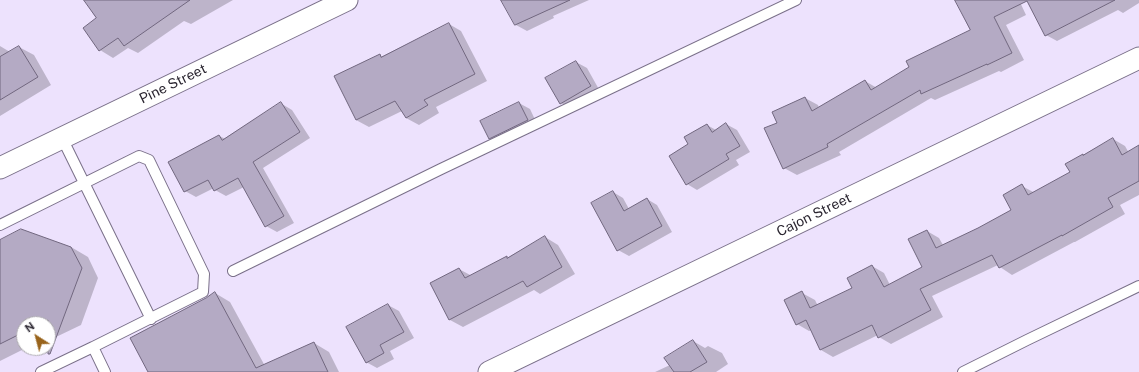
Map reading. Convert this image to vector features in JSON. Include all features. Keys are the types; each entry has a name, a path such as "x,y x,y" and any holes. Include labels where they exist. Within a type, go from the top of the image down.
{"street":[{"name":"Pine Street","path":"0,168 347,0"},
{"name":"Cajon Street","path":"489,372 1139,58"}],"lane":[{"path":"233,271 448,165 796,0"},
{"path":"62,138 151,319"},
{"path":"0,225 139,156 149,160 204,274 203,292 41,372"},
{"path":"963,372 1139,286"},
{"path":"93,347 105,372"}],"building":[{"path":"84,0 190,0 124,46 118,38 99,51 83,28 96,18"},
{"path":"501,0 570,0 515,25"},
{"path":"955,0 1115,0 1045,36 1027,1 994,17 1012,53 921,94 920,90 827,144 828,147 783,169 764,128 777,123 772,112 805,97 812,111 865,80 871,90 909,67 906,61 970,30"},
{"path":"449,23 475,74 424,100 428,105 406,118 395,101 356,120 334,76 380,54 381,57"},
{"path":"19,46 38,77 0,100 0,57"},
{"path":"576,61 591,86 560,104 545,78"},
{"path":"281,102 300,132 253,162 284,216 265,227 238,178 214,191 208,180 184,192 168,162 219,135 222,140"},
{"path":"519,102 528,120 489,139 480,121"},
{"path":"726,123 740,146 726,154 729,159 686,185 669,156 688,144 684,137 707,124 712,132"},
{"path":"1113,138 1122,155 1139,145 1139,181 1108,198 1113,207 1062,236 999,268 992,255 920,289 931,310 878,338 872,325 820,350 806,320 796,325 784,300 802,291 810,308 852,288 847,278 872,265 884,287 922,267 908,239 927,230 936,248 978,228 1011,210 1003,195 1022,184 1028,195 1070,172 1065,164"},
{"path":"613,191 624,211 647,198 662,226 617,251 591,203"},
{"path":"21,229 71,247 82,268 56,338 56,316 16,316 16,336 0,344 0,240"},
{"path":"545,236 562,267 527,287 523,281 449,320 430,283 459,268 465,278 507,256 507,258"},
{"path":"215,292 256,368 314,342 328,372 148,372 130,338"},
{"path":"388,304 404,332 380,345 384,353 366,363 346,327"},
{"path":"693,340 707,362 690,372 674,372 664,358"}]}
